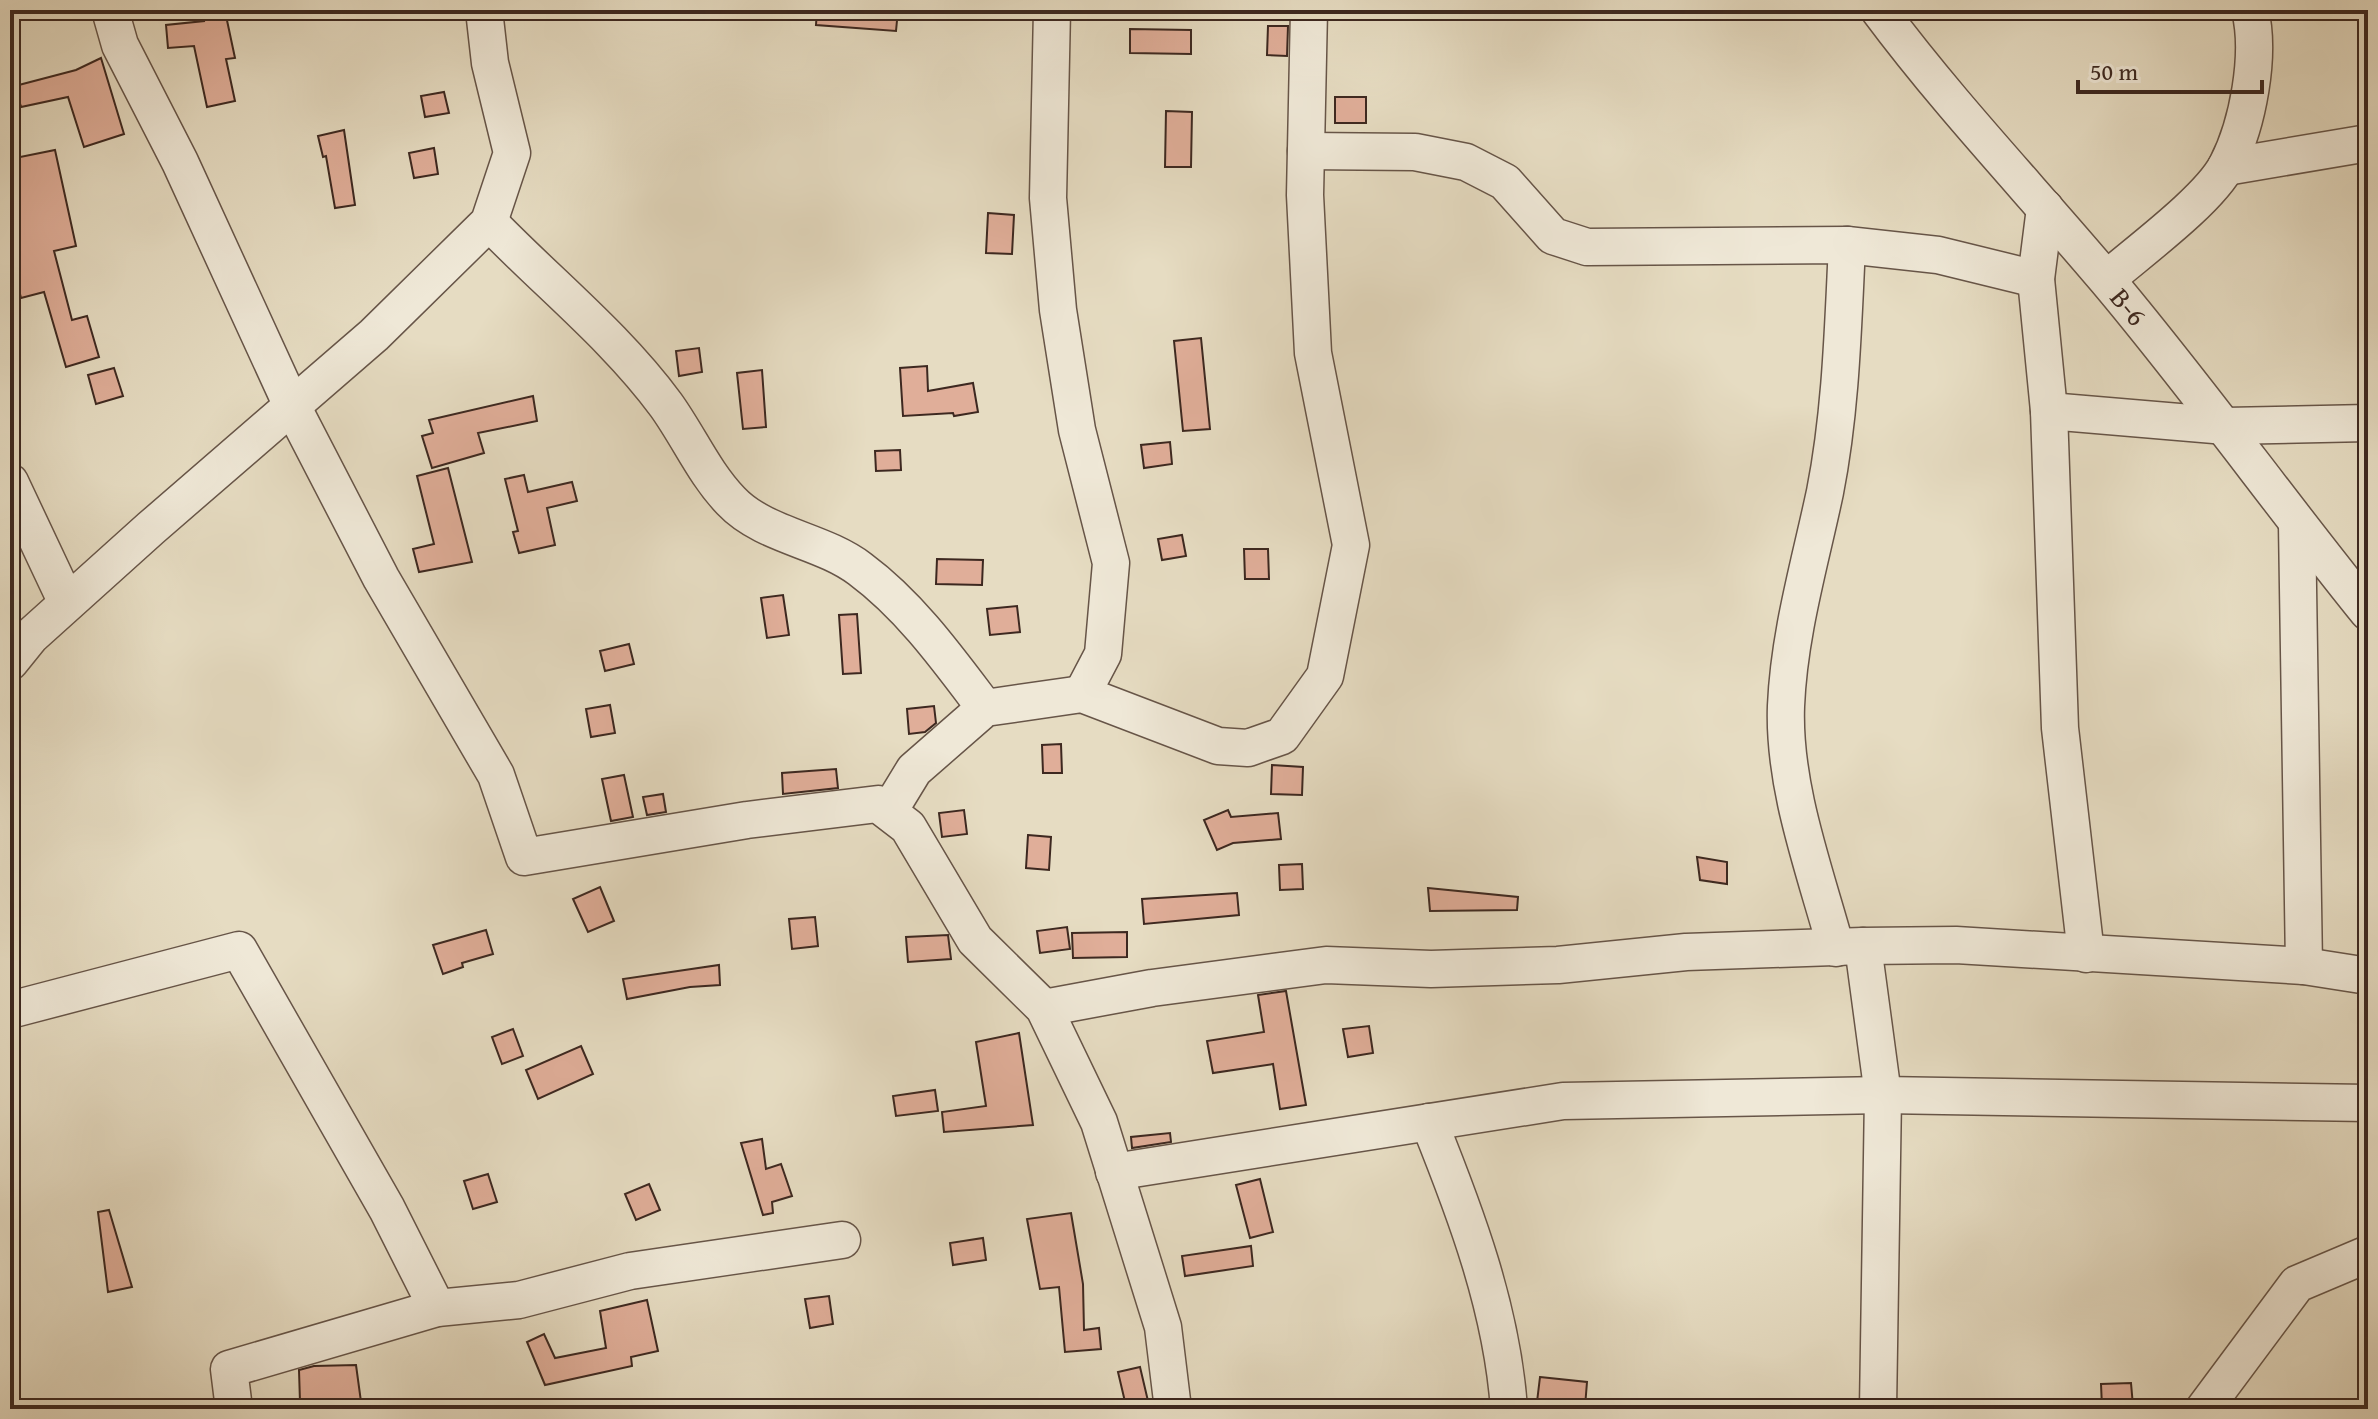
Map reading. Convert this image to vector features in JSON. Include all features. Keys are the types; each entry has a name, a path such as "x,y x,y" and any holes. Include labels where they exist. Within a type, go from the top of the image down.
{"street":[{"path":"110,10 120,45 180,162 292,406 381,578 496,775 524,857 878,804 908,827 975,940 1044,1008 1099,1122 1163,1327 1173,1409"},
{"path":"10,662 67,603 374,335 489,222 512,153 490,63 484,10"},
{"path":"1052,10 1048,198 1058,310 1077,430 1111,563 1103,654 1082,694"},
{"path":"889,811 914,770 985,708 1082,694 1218,746 1248,748 1282,736 1325,676 1351,545 1313,353 1306,151 1309,10"},
{"name":"B-6","path":"1879,10 1910,52 2107,279 2226,426 2297,524 2368,612"},
{"path":"2107,279 2198,198 2226,167 2248,100 2257,38 2250,10"},
{"path":"2226,167 2368,143"},
{"path":"1306,151 1415,152 1466,162 1505,182 1553,236 1587,247 1847,245 1938,255 2036,279"},
{"path":"2045,208 2036,279 2049,411 2060,728 2086,954"},
{"path":"489,222 606,334 667,406 708,472 733,503 758,521 859,568 933,638 985,708"},
{"path":"1847,245 1842,362 1833,433 1825,489 1801,591 1786,707 1792,780 1850,947 1883,1095 1878,1409"},
{"path":"2049,411 2226,426 2368,423"},
{"path":"10,482 67,603"},
{"path":"2297,524 2304,966"},
{"path":"1044,1008 1152,988 1326,965 1431,969 1542,966 1686,952 1850,947 1956,945 2304,966 2368,976"},
{"path":"10,1010 239,950 387,1209 437,1308"},
{"path":"1114,1172 1563,1101 1883,1095 2368,1103"},
{"path":"1429,1122 1465,1213 1494,1314 1505,1359 1509,1409"},
{"path":"234,1409 229,1369 437,1308 519,1300 630,1271 842,1240"},
{"path":"2204,1409 2297,1284 2368,1254"}],"building":[{"path":"817,10 898,10 896,31 816,25"},
{"path":"225,11 235,58 226,59 235,101 207,107 194,46 168,48 166,25 204,21 203,15"},
{"path":"1268,26 1288,26 1287,56 1267,55"},
{"path":"1130,29 1191,30 1191,54 1130,53"},
{"path":"101,58 124,134 84,147 68,97 21,107 15,86 76,70"},
{"path":"444,92 449,113 425,117 421,96"},
{"path":"1335,97 1366,97 1366,123 1335,123"},
{"path":"1166,111 1192,112 1191,167 1165,167"},
{"path":"344,130 355,205 335,208 326,156 323,157 318,136"},
{"path":"434,148 438,174 414,178 409,153"},
{"path":"55,150 76,246 54,251 72,320 87,316 99,357 66,367 44,292 21,298 10,255 10,159"},
{"path":"988,213 1014,215 1012,254 986,253"},
{"path":"1201,338 1210,429 1183,431 1174,341"},
{"path":"699,348 702,372 679,376 676,351"},
{"path":"927,366 928,391 973,383 978,412 954,416 953,413 903,416 900,368"},
{"path":"114,368 123,396 96,404 88,375"},
{"path":"762,370 766,427 743,429 737,373"},
{"path":"533,396 537,421 478,433 484,453 432,468 422,436 433,433 429,420"},
{"path":"1170,442 1172,464 1144,468 1141,445"},
{"path":"900,450 901,470 876,471 875,451"},
{"path":"448,468 472,562 419,572 413,549 434,544 417,476"},
{"path":"524,475 528,492 572,482 577,501 547,508 555,545 519,553 513,532 518,531 505,479"},
{"path":"1182,535 1186,556 1162,560 1158,539"},
{"path":"1244,549 1268,549 1269,579 1245,579"},
{"path":"937,559 983,560 982,585 936,584"},
{"path":"783,595 789,635 767,638 761,598"},
{"path":"1017,606 1020,632 990,635 987,609"},
{"path":"857,614 861,673 843,674 839,615"},
{"path":"629,644 634,664 605,671 600,651"},
{"path":"610,705 615,733 591,737 586,709"},
{"path":"934,706 936,723 925,732 909,734 907,709"},
{"path":"1061,744 1062,773 1043,773 1042,745"},
{"path":"1272,765 1303,767 1302,795 1271,794"},
{"path":"836,769 838,788 783,794 782,773"},
{"path":"624,775 633,817 611,821 602,779"},
{"path":"663,794 666,812 647,815 643,797"},
{"path":"964,810 967,834 942,837 939,813"},
{"path":"1228,810 1231,817 1278,813 1281,839 1233,843 1217,850 1204,820"},
{"path":"1028,835 1051,837 1049,870 1026,868"},
{"path":"1697,857 1727,862 1727,884 1700,880"},
{"path":"1302,864 1303,889 1280,890 1279,865"},
{"path":"600,887 614,921 588,932 573,899"},
{"path":"1428,888 1518,897 1517,910 1430,911"},
{"path":"1237,893 1239,915 1144,924 1142,899"},
{"path":"815,917 818,946 792,949 789,919"},
{"path":"1067,927 1070,949 1040,953 1037,931"},
{"path":"486,930 493,954 462,963 463,967 443,974 433,945"},
{"path":"1127,932 1127,957 1073,958 1072,933"},
{"path":"948,935 951,959 908,962 906,937"},
{"path":"719,965 720,985 690,987 627,999 623,979"},
{"path":"1286,991 1306,1105 1280,1109 1273,1064 1213,1073 1207,1041 1264,1032 1258,995"},
{"path":"1369,1026 1373,1053 1348,1057 1343,1029"},
{"path":"513,1029 523,1056 502,1064 492,1037"},
{"path":"1019,1033 1033,1125 944,1132 942,1112 986,1106 976,1042"},
{"path":"581,1046 593,1074 538,1099 526,1070"},
{"path":"935,1090 938,1111 896,1116 893,1096"},
{"path":"1170,1133 1171,1142 1132,1148 1131,1137"},
{"path":"762,1139 766,1169 781,1164 792,1196 772,1202 773,1213 763,1215 741,1143"},
{"path":"488,1174 497,1202 473,1209 464,1181"},
{"path":"1260,1179 1273,1232 1250,1238 1236,1185"},
{"path":"649,1184 660,1210 636,1220 625,1194"},
{"path":"109,1210 132,1287 108,1292 98,1212"},
{"path":"1071,1213 1083,1284 1084,1330 1099,1328 1101,1349 1065,1352 1059,1287 1040,1289 1027,1219"},
{"path":"983,1238 986,1260 953,1265 950,1243"},
{"path":"1251,1246 1253,1266 1185,1276 1182,1256"},
{"path":"829,1296 833,1324 810,1328 805,1299"},
{"path":"647,1300 658,1351 631,1357 632,1366 545,1385 527,1342 544,1334 555,1358 606,1348 600,1311"},
{"path":"356,1365 362,1409 300,1402 299,1370 314,1366"},
{"path":"1140,1367 1148,1401 1126,1406 1118,1372"},
{"path":"1540,1377 1587,1382 1585,1407 1537,1402"},
{"path":"2131,1383 2133,1406 2102,1407 2101,1384"}]}
